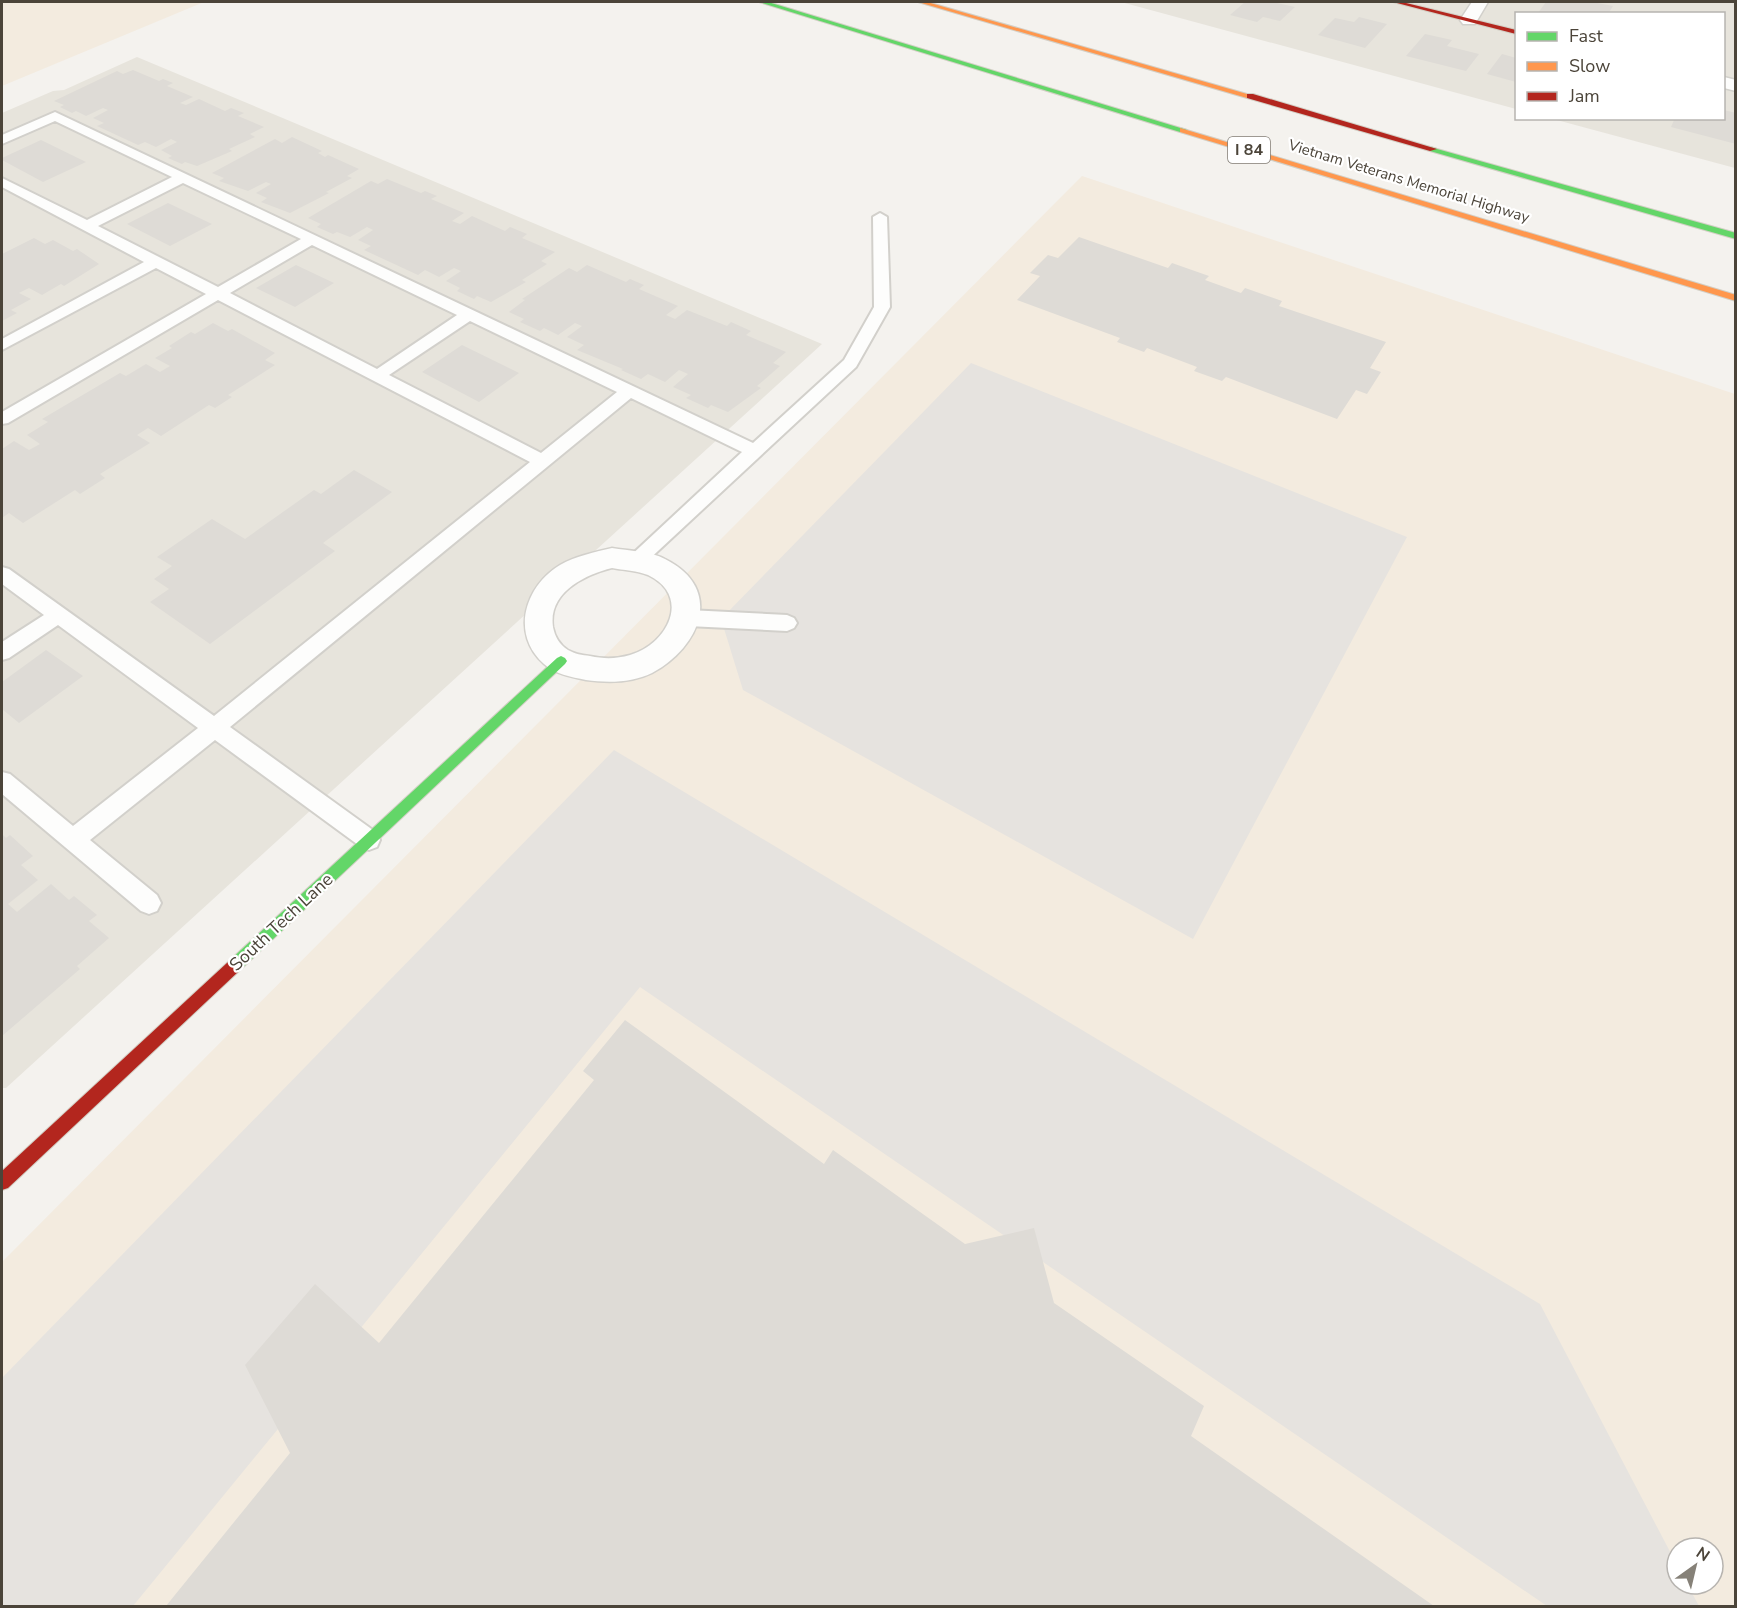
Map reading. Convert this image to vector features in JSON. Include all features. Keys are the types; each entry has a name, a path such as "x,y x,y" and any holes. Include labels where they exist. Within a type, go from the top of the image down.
{"main road":[{"name":"Vietnam Veterans Memorial Highway","path":"762,2 1736,298"},
{"name":"Vietnam Veterans Memorial Highway","path":"921,2 1736,236"},
{"path":"1396,2 1515,32"},
{"name":"South Tech Lane","path":"2,1182 561,661"}],"street":[{"path":"1469,20 1480,2"},
{"path":"612,558 637,559 656,565 672,574 683,586 688,601 688,618 679,637 661,654 637,666 611,672 584,670 561,661 545,647 537,629 539,610 549,591 566,575 588,564 612,558"}],"lane":[{"path":"2,140 55,116 755,451"},
{"path":"87,226 183,177"},
{"path":"2,182 542,461"},
{"path":"637,559 850,363 882,307 880,217"},
{"path":"2,418 312,239"},
{"path":"2,345 155,262"},
{"path":"377,376 469,314"},
{"path":"73,840 630,390"},
{"path":"2,574 369,840"},
{"path":"2,652 58,615"},
{"path":"688,618 786,623"},
{"path":"2,781 149,903"}],"shaded area":[{"path":"2,2 204,2 2,86"},
{"path":"1121,2 1735,2 1735,168 1557,120 1725,120 1725,12 1515,12 1515,109"},
{"path":"137,57 822,344 6,1088 2,1088 2,113 53,91 64,90"},
{"path":"1082,176 1735,394 1735,1606 2,1606 2,1262"},
{"path":"971,363 1407,537 1193,939 743,690 721,619"},
{"path":"614,750 1540,1304 1665,1542 1665,1596 1694,1596 1699,1606 1547,1606 640,987 133,1606 2,1606 2,1378"}],"building":[{"path":"1245,2 1279,2 1277,3 1295,7 1280,21 1263,17 1257,22 1230,15"},
{"path":"1546,2 1592,2 1613,6 1609,12 1539,12"},
{"path":"1359,17 1387,24 1365,48 1318,35 1335,18 1354,22"},
{"path":"1425,34 1452,40 1447,46 1479,54 1466,71 1406,56"},
{"path":"1502,54 1515,58 1515,82 1487,74"},
{"path":"133,70 159,81 163,79 173,83 167,86 193,97 180,103 186,105 199,99 225,111 231,108 244,113 238,116 264,127 250,134 255,137 229,149 232,151 197,166 185,162 182,164 168,158 172,156 161,150 177,142 171,139 156,147 145,142 138,145 97,126 104,123 93,118 108,110 103,108 86,116 76,111 72,113 60,107 64,105 54,101 117,71 123,74"},
{"path":"1725,110 1736,113 1736,144 1671,127 1674,120 1725,120"},
{"path":"292,137 322,151 318,153 325,157 328,155 359,169 347,176 352,178 326,192 329,193 290,213 261,202 267,198 256,193 271,184 266,182 248,191 219,181 224,178 212,173 275,139 282,143"},
{"path":"41,140 86,162 43,182 2,160"},
{"path":"387,179 421,193 425,191 437,196 431,199 464,213 452,221 460,224 472,216 505,231 510,227 527,234 522,238 555,252 541,261 547,264 522,280 526,282 491,302 477,296 474,299 457,291 460,288 446,281 461,271 454,268 439,277 425,270 418,275 364,250 371,246 358,240 373,230 367,227 350,237 337,232 333,234 317,227 321,224 308,218 371,181 378,184"},
{"path":"168,203 212,224 170,246 127,224"},
{"path":"1079,237 1168,268 1172,263 1209,276 1205,280 1241,293 1245,288 1282,301 1279,306 1386,342 1370,368 1381,372 1367,394 1356,390 1337,419 1226,377 1222,381 1194,371 1197,367 1147,348 1144,352 1117,342 1120,338 1017,300 1040,276 1030,273 1048,255 1058,258"},
{"path":"34,238 45,244 53,240 73,251 77,249 99,264 64,286 61,284 42,295 29,288 19,293 31,299 11,310 17,313 2,321 2,254"},
{"path":"296,265 334,283 295,307 256,288"},
{"path":"587,265 626,282 630,279 644,285 639,289 678,306 666,315 675,319 687,310 727,326 731,322 751,331 746,335 786,352 773,363 780,366 757,386 761,388 728,412 711,405 708,408 686,398 691,395 673,387 688,374 679,370 665,382 648,374 641,379 577,350 584,345 567,337 582,326 575,323 558,335 544,328 540,331 520,322 524,319 509,312 525,300 522,299 569,268 577,272"},
{"path":"213,323 228,331 232,329 275,353 265,360 275,365 228,395 232,397 215,408 209,405 161,436 148,428 137,435 150,443 100,474 105,478 80,494 75,490 23,523 9,513 2,518 2,449 14,441 29,450 40,444 27,435 48,422 42,419 120,373 126,376 146,364 160,372 170,366 155,358 172,348 169,346 191,332 195,334"},
{"path":"462,345 519,373 479,402 422,372"},
{"path":"354,470 392,492 323,543 335,551 210,644 150,602 169,589 154,579 172,566 157,557 212,519 245,539 314,490 321,494"},
{"path":"46,650 83,676 19,723 2,709 2,682"},
{"path":"2,834 6,838 10,835 33,856 21,865 38,880 8,904 17,912 51,884 69,900 74,896 97,915 89,921 109,938 77,966 80,969 2,1036"},
{"path":"625,1020 824,1164 833,1150 965,1244 1034,1228 1054,1303 1204,1406 1191,1436 1434,1606 166,1606 290,1453 245,1365 315,1284 379,1343 594,1080 583,1071"}],"traffic: fast":[{"path":"762,2 1183,130"},
{"path":"1433,149 1736,236"},
{"path":"233,967 561,661"}],"traffic: slow":[{"path":"921,2 1250,96"},
{"path":"1183,130 1736,298"}],"traffic: jam":[{"path":"1396,2 1515,32"},
{"path":"1250,96 1433,149"},
{"path":"2,1182 233,967"}]}
